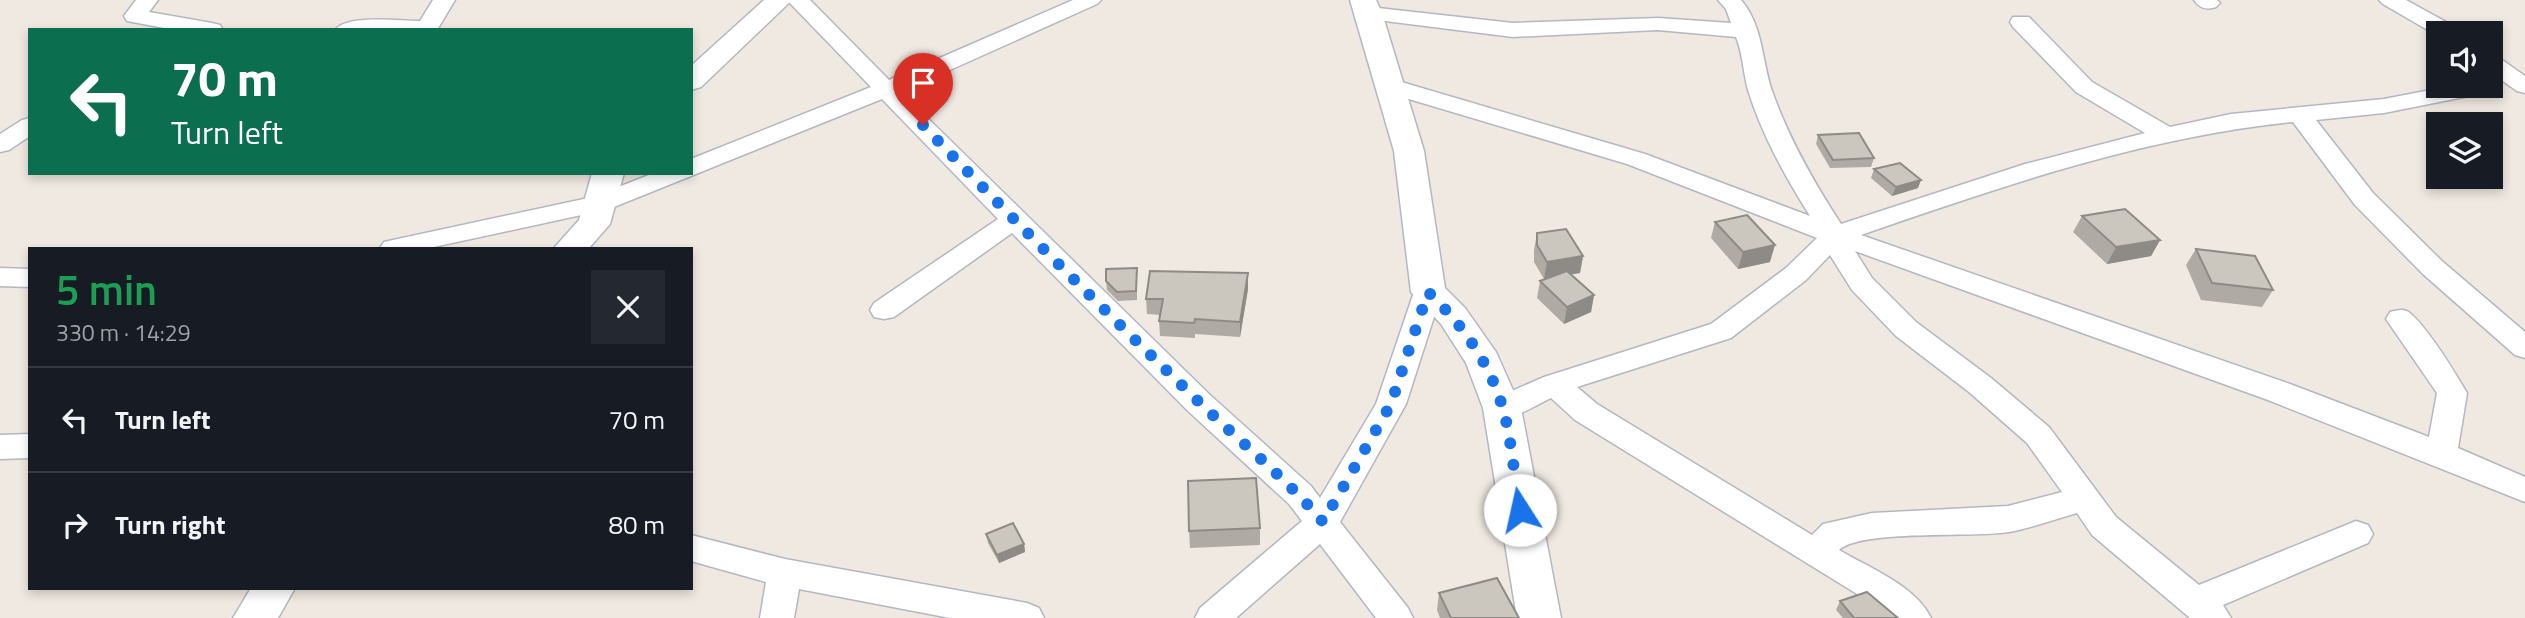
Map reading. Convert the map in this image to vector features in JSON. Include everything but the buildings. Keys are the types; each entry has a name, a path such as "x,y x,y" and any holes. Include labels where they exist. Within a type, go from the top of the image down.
{"street":[{"path":"147,0 135,16 201,28"},
{"path":"427,28 444,0"},
{"path":"693,79 779,0"},
{"path":"798,0 1199,403 1300,495 1396,618"},
{"path":"693,167 886,87 942,67 1090,0"},
{"path":"1729,0 1736,7 1754,54 1759,86 1774,127 1797,176 1835,235 1847,264 1862,284 1906,329 1980,385 2038,435 2104,526 2204,610 2356,534"},
{"path":"2390,0 2428,21"},
{"path":"1212,618 1323,522 1391,404 1428,292 1409,151 1366,7 1514,30 1658,24 1745,31"},
{"path":"2021,22 2084,88 2166,135"},
{"path":"353,28 391,28"},
{"path":"2503,70 2522,81"},
{"path":"2503,83 2522,81"},
{"path":"1390,86 1636,159 1835,235 2279,392 2441,454 2525,490"},
{"path":"1503,408 1554,384 1721,331 1796,274 1835,235 2034,169 2166,135 2231,121 2384,106 2426,98"},
{"path":"2299,114 2364,199 2433,268 2525,348"},
{"path":"0,145 28,126"},
{"path":"397,247 604,188 667,175"},
{"path":"571,247 594,224 604,188"},
{"path":"884,310 1014,220"},
{"path":"0,277 28,278"},
{"path":"1428,292 1453,316 1483,361 1503,408 1539,618"},
{"path":"2400,319 2437,368 2452,394 2448,429 2441,454"},
{"path":"1554,384 1586,412 1814,553 1887,594 1914,618"},
{"path":"0,447 28,446"},
{"path":"1814,553 1835,533 1872,526 2008,519 2084,499"},
{"path":"693,549 785,573 1027,618"},
{"path":"777,618 785,573"},
{"path":"255,618 273,590"}],"route":[{"path":"923,125 1014,220 1199,403 1300,495 1323,522 1391,404 1428,292 1453,316 1483,361 1503,408 1520,510"}]}
